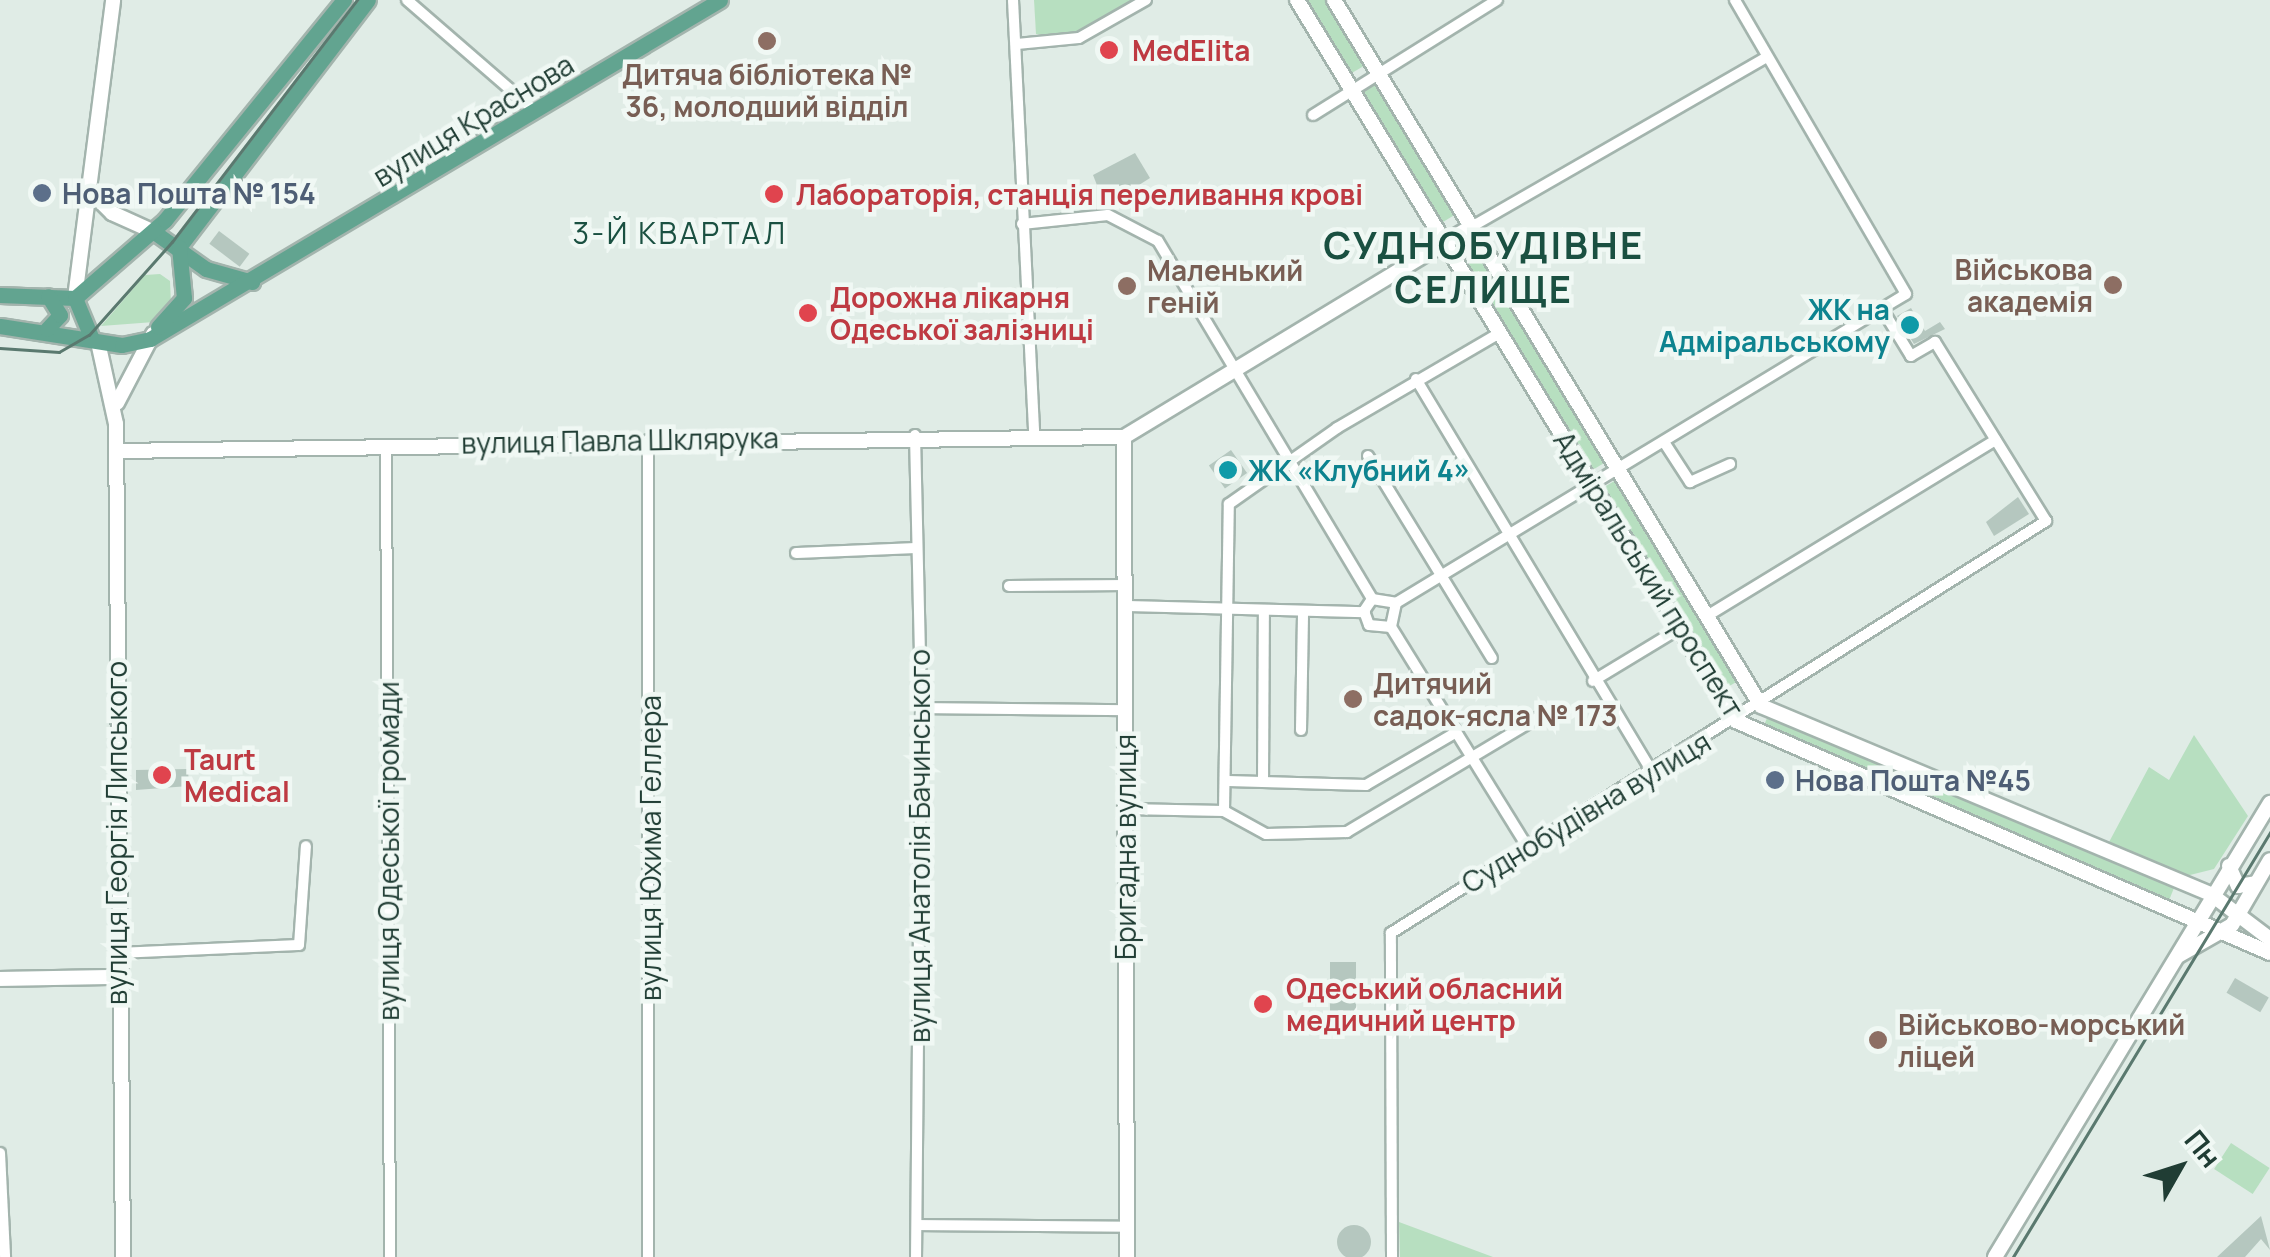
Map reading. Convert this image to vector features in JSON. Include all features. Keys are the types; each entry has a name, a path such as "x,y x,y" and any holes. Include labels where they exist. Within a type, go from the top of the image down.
{"main road":[{"path":"92,337 75,298 112,0"},
{"path":"168,240 344,0"},
{"path":"0,295 75,298 168,240 368,0"},
{"name":"вулиця Краснова","path":"92,337 154,333 193,317 535,112 694,7 720,0"},
{"name":"Адміральський проспект","path":"1297,0 1736,721 2270,953"},
{"name":"Адміральський проспект","path":"1334,0 1761,706 2212,895 2240,912 2270,940"},
{"path":"88,188 112,213 168,240 206,270 252,282"},
{"path":"84,222 112,213"},
{"path":"1124,437 1473,226"},
{"path":"154,333 184,298 168,240"},
{"path":"47,329 60,315 48,296"},
{"path":"0,326 92,337"},
{"name":"вулиця Георгія Липського","path":"115,408 154,333"},
{"name":"вулиця Георгія Липського","path":"92,337 115,408 116,977 123,1257"},
{"name":"вулиця Павла Шклярука","path":"116,451 915,434 1124,437"},
{"name":"Бригадна вулиця","path":"1124,437 1128,606 1127,1257"},
{"path":"1995,1257 2270,802"},
{"path":"2178,956 2223,932 2240,912 2270,860"},
{"path":"2229,866 2238,886 2256,884"},
{"path":"2172,910 2188,900 2185,884"},
{"path":"0,980 116,977"}],"street":[{"path":"408,0 535,112"},
{"path":"1012,0 1034,437"},
{"path":"1017,44 1079,38 1146,0"},
{"path":"1313,115 1498,0"},
{"path":"1528,848 1391,627 1396,604 1507,533 1906,294 1735,0"},
{"path":"1473,226 1768,57"},
{"path":"1022,224 1066,219 1130,221 1158,241 1372,599 1396,604"},
{"path":"1707,616 1995,440 1934,342 1911,356 1882,310"},
{"path":"1224,812 1228,781 1229,504 1416,379 1501,332"},
{"path":"1416,379 1594,681 1654,774"},
{"name":"вулиця Анатолія Бачинського","path":"915,434 921,708 916,1257"},
{"name":"вулиця Юхима Геллера","path":"648,439 648,1257"},
{"name":"Суднобудівна вулиця","path":"1392,1257 1387,946 1398,925 1654,774 2046,521 1995,440"},
{"path":"1664,442 1690,482 1730,464"},
{"name":"вулиця Одеської громади","path":"386,445 390,1257"},
{"path":"1368,456 1492,658"},
{"path":"796,553 918,548"},
{"path":"1009,586 1127,586"},
{"path":"1365,612 1372,599"},
{"path":"1128,606 1365,612"},
{"path":"1263,782 1264,610"},
{"path":"1301,730 1303,611"},
{"path":"1365,612 1376,629 1391,627"},
{"path":"1594,681 1680,628"},
{"path":"921,708 1125,710"},
{"path":"1126,808 1224,812 1266,834 1347,832 1544,714"},
{"path":"1228,781 1366,785 1455,733"},
{"path":"117,954 299,946 306,846"},
{"path":"0,1153 5,1257"},
{"path":"917,1226 1126,1227"}],"green space":[{"path":"1034,0 1136,0 1088,28 1053,37 1036,34"},
{"path":"1306,0 1331,0 1369,63 1350,74"},
{"path":"1380,79 1460,212 1439,224 1359,91"},
{"path":"1483,250 1609,460 1589,472 1463,262"},
{"path":"160,274 170,281 171,304 154,322 101,326 145,275"},
{"path":"1621,477 1742,678 1721,691 1600,489"},
{"path":"1767,718 2176,883 2169,900 1760,735"},
{"path":"2194,735 2248,816 2214,869 2182,877 2108,844 2149,767 2169,780"},
{"path":"2231,1143 2270,1168 2253,1194 2214,1169"},
{"path":"1399,1222 1493,1257 1400,1257"}],"building":[{"path":"1135,153 1150,178 1117,199 1102,198 1093,175"},
{"path":"219,231 249,254 240,267 209,244"},
{"name":"ЖК на Адміральському","path":"1911,308 1925,331 1940,322 1945,329 1914,344 1897,316"},
{"name":"ЖК «Клубний 4»","path":"1231,450 1247,473 1225,488 1209,465"},
{"path":"2018,497 2029,514 1994,536 1986,522"},
{"name":"Taurt Medical","path":"188,769 189,786 136,790 136,770"},
{"path":"1330,962 1356,962 1356,1017 1330,1017"},
{"path":"2235,978 2269,998 2260,1012 2226,993"},
{"path":"2261,1216 2270,1250 2261,1239 2245,1257 2217,1257"},
{"path":"1354,1225 1366,1230 1371,1242 1366,1254 1354,1259 1342,1254 1337,1242 1342,1230"}],"tram line":[{"path":"0,348 59,352 89,335 172,242 357,0"},
{"path":"2013,1257 2270,832"}],"place":[{"name":"Дитяча бібліотека № 36, молодший відділ","path":"767,41"},
{"name":"MedElita","path":"1109,50"},
{"name":"Нова Пошта № 154","path":"42,193"},
{"name":"Лабораторія, станція переливання крові","path":"774,194"},
{"name":"Військова академія","path":"2113,285"},
{"name":"Маленький геній","path":"1127,286"},
{"name":"Дорожна лікарня Одеської залізниці","path":"808,313"},
{"name":"ЖК на Адміральському","path":"1910,325"},
{"name":"ЖК «Клубний 4»","path":"1228,470"},
{"name":"Дитячий садок-ясла № 173","path":"1353,699"},
{"name":"Taurt Medical","path":"162,775"},
{"name":"Нова Пошта №45","path":"1775,780"},
{"name":"Одеський обласний медичний центр","path":"1263,1004"},
{"name":"Військово-морський ліцей","path":"1878,1040"}],"district":[{"name":"3-Й КВАРТАЛ","path":"680,233"},
{"name":"СУДНОБУДІВНЕ СЕЛИЩЕ","path":"1484,267"}]}
